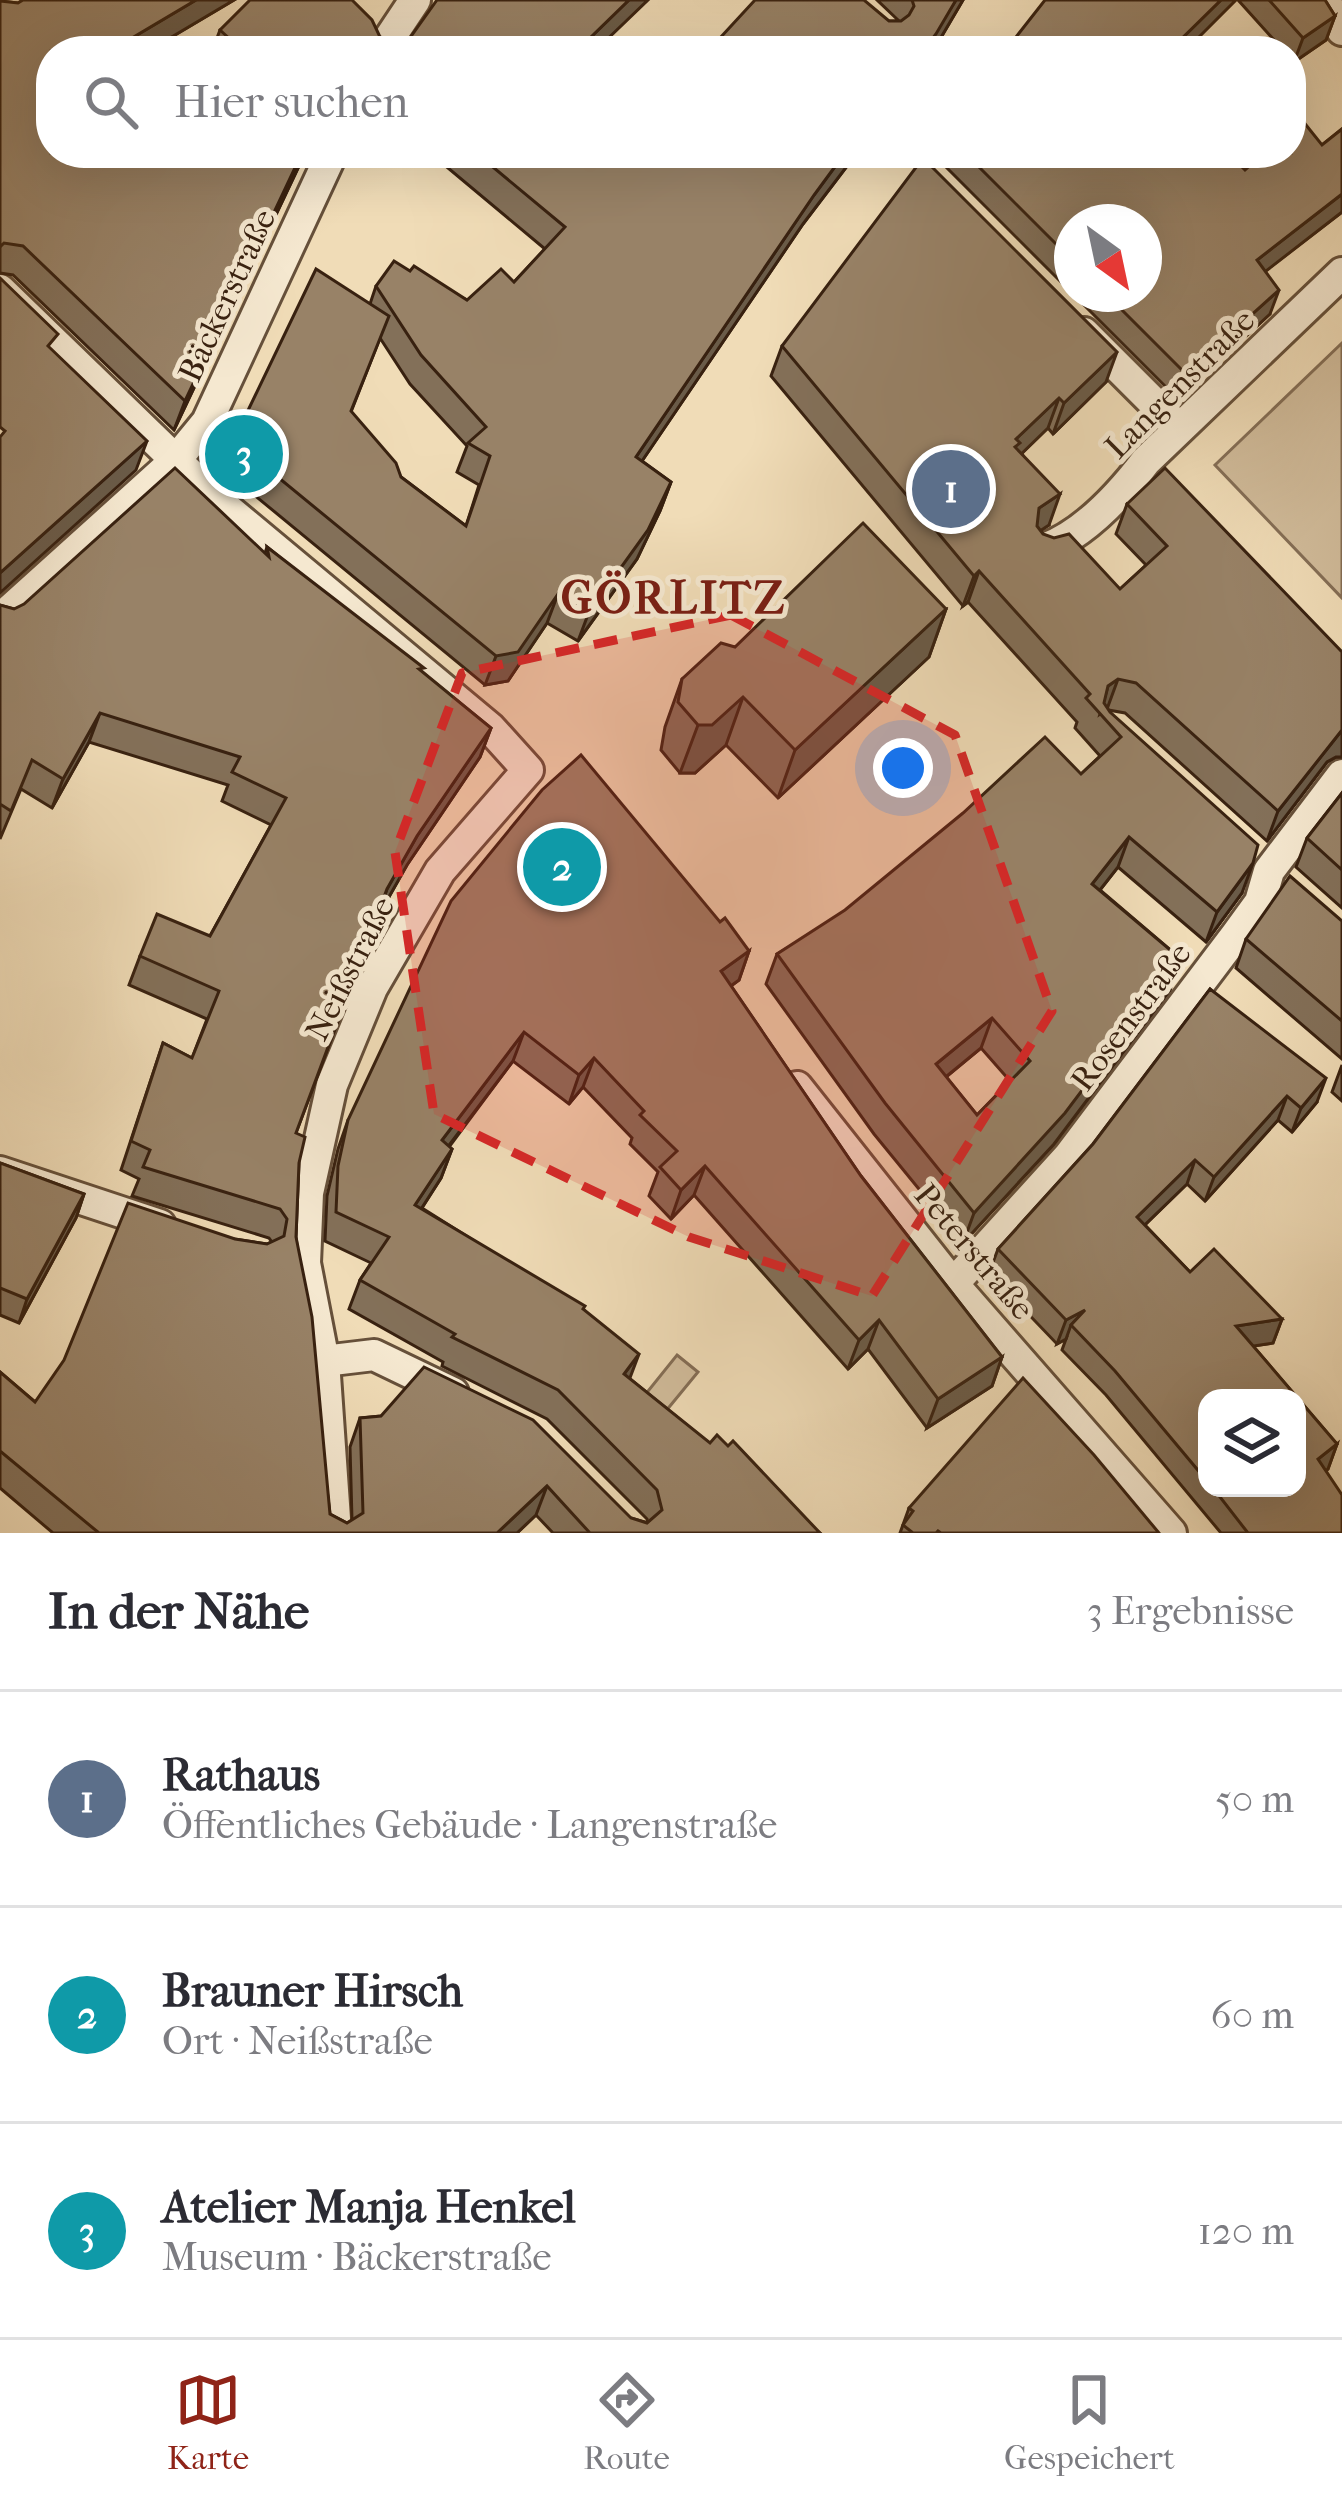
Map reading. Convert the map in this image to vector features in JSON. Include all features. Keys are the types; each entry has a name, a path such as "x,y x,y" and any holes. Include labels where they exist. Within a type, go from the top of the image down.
{"street":[{"path":"391,36 415,0"},
{"path":"1324,0 1342,30"},
{"name":"Bäckerstraße","path":"0,619 175,460 207,422 325,168"},
{"name":"Langenstraße","path":"1057,552 1127,486 1154,470 1179,428 1342,273"},
{"path":"0,290 175,460"},
{"path":"1066,314 1179,428"},
{"name":"Neißstraße","path":"175,460 490,728 528,770 440,871 372,988 332,1084 290,1260 324,1361 336,1533"},
{"name":"Rosenstraße","path":"953,1284 1098,1119 1260,902 1260,863 1342,775"},
{"path":"1260,863 1298,896"},
{"name":"Peterstraße","path":"776,1057 953,1284 1171,1533"},
{"path":"0,1172 186,1234"},
{"path":"324,1361 374,1355 475,1404"}],"highlighted area":[{"path":"731,615 955,735 1052,1011 872,1296 689,1237 434,1114 395,852 462,673"}],"shaded area":[{"path":"1342,343 1342,598 1215,465"},
{"path":"677,1355 698,1372 656,1423 636,1406"}],"building":[{"path":"196,0 135,36 36,36 36,168 295,168 185,401 23,246 4,243 0,247 0,1"},
{"path":"250,0 352,0 372,20 380,36 227,36 220,30"},
{"path":"437,0 629,0 592,36 411,36"},
{"path":"755,0 864,0 889,21 901,21 914,6 912,0 956,0 934,36 722,36"},
{"path":"1045,0 1221,0 1184,36 1017,36"},
{"path":"1269,0 1325,0 1335,16 1301,36"},
{"path":"1306,125 1322,145 1342,129 1342,194 1257,260 1279,290 1186,374 1124,312 1162,312 1162,204 1054,204 1054,242 980,168 1306,168"},
{"path":"494,168 834,168 636,457 671,482 648,530 589,612 558,594 518,652 496,656 246,451 241,425 316,269 389,316 351,411 396,463 401,477 466,526 490,456 468,443 486,427 421,355 376,286 394,261 410,271 414,266 467,300 501,269 514,282 565,227"},
{"path":"916,168 933,168 1054,289 1054,312 1077,312 1117,352 1064,403 1059,398 1016,439 1020,443 1015,447 1060,494 1039,508 1037,526 1043,534 1054,538 1069,534 1120,589 1167,546 1127,504 1165,468 1342,652 1342,730 1278,811 1136,683 1118,679 1108,686 1104,703 1110,712 1258,845 1253,863 1217,912 1129,837 1092,884 1181,959 1065,1113 974,1213 885,1103 777,954 845,910 963,813 1045,737 1081,774 1121,737 1086,698 1090,694 979,571 974,576 782,346","holes":["992,1018 1030,1061 977,1115 936,1064"]},
{"path":"0,278 58,334 48,346 147,441 0,573 0,437 5,431 0,427"},
{"path":"175,468 269,557 267,547 424,668 419,669 491,728 387,889 296,1133 305,1137 299,1163 296,1237 312,1317 330,1514 347,1523 363,1513 360,1418 381,1416 424,1367 533,1420 631,1518 647,1523 662,1510 657,1490 558,1390 452,1337 455,1334 360,1280 389,1237 336,1212 338,1166 348,1120 451,901 542,790 581,755 749,951 721,971 861,1176 1002,1357 938,1399 879,1320 859,1340 705,1166 681,1190 660,1167 677,1151 640,1115 644,1111 594,1058 579,1075 524,1032 442,1140 452,1149 415,1205 585,1306 639,1354 624,1374 710,1443 717,1435 728,1446 733,1441 820,1533 590,1533 547,1486 497,1533 99,1533 0,1451 0,1372 35,1402 64,1360 128,1203 235,1239 267,1244 284,1236 287,1219 280,1209 143,1167 150,1150 131,1141 163,1043 192,1058 219,991 140,956 157,914 210,936 286,798 232,772 240,757 100,713 63,779 32,760 11,811 0,804 0,605 14,609 24,604"},
{"path":"863,523 946,609 795,750 743,697 712,725 698,725 678,702 682,679 721,643 735,647"},
{"path":"1342,793 1342,870 1307,838"},
{"path":"1290,876 1342,921 1342,1021 1246,939"},
{"path":"1210,989 1326,1078 1301,1108 1287,1096 1214,1177 1195,1160 1137,1217 1190,1272 1214,1249 1282,1319 1236,1326 1290,1389 1198,1389 1198,1470 1071,1325 1085,1310 1066,1320 998,1249 1093,1144"},
{"path":"0,1163 84,1194 27,1299 0,1288"},
{"path":"1023,1378 1159,1533 913,1533 903,1525 913,1511 909,1508"},
{"path":"1306,1408 1337,1444 1318,1459 1342,1495 1342,1533 1248,1533 1220,1497 1306,1497"}],"place":[{"name":"Atelier Manja Henkel","path":"244,454"},
{"name":"Rathaus","path":"951,489"},
{"name":"Brauner Hirsch","path":"562,867"}],"district":[{"name":"GÖRLITZ","path":"674,597"}]}
